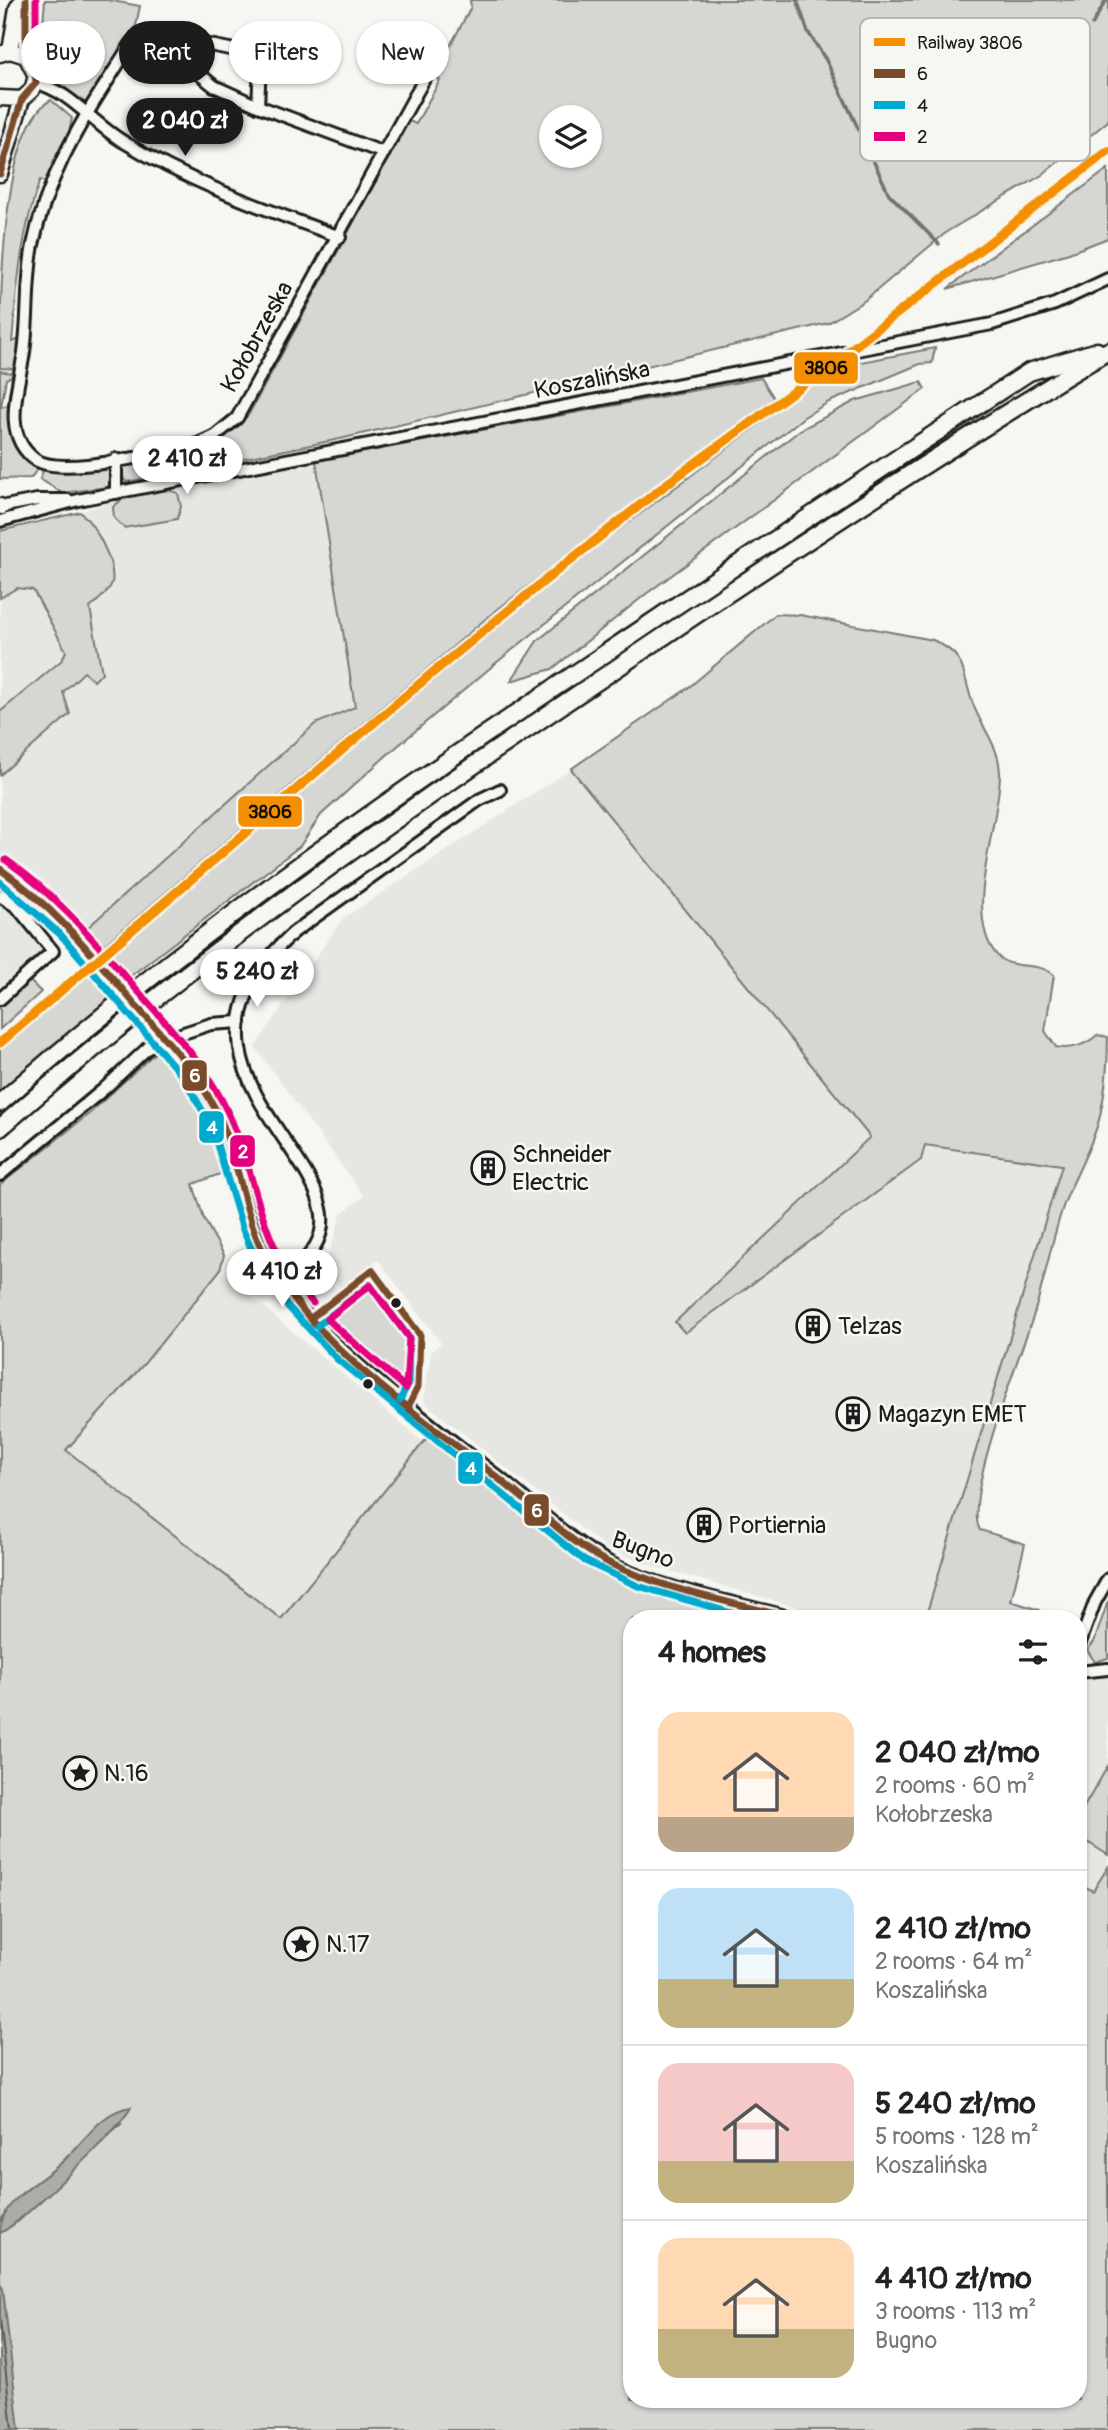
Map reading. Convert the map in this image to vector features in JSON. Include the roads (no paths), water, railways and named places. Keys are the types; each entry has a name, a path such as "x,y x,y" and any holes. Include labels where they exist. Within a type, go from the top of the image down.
{"highway":[{"path":"0,1103 120,1002 333,839 526,706 1029,372 1108,349"},
{"path":"0,1128 191,970 406,810 972,432 1108,349"}],"main road":[{"path":"5,53 17,8 24,0"},
{"path":"24,0 25,21"},
{"path":"0,174 22,99 35,84"},
{"path":"11,133 2,99 22,99"}],"street":[{"path":"215,46 254,54 261,64 258,107"},
{"name":"Kołobrzeska","path":"119,64 86,114 57,169 36,232 24,350 13,422 25,451 48,466 69,467 198,444 215,436 237,418 340,237 422,84"},
{"path":"39,84 56,90 122,142 203,185 340,237"},
{"name":"Kołobrzeska","path":"212,84 258,107 384,153"},
{"name":"Koszalińska","path":"0,510 37,500 78,500 116,494 962,330 1023,315 1108,279"},
{"path":"116,459 116,494"},
{"path":"0,869 43,901 194,1073 221,1121 248,1216 280,1279 296,1269 311,1254 321,1233 323,1213 310,1175 263,1110 247,1080 240,1047 240,1022 248,987 259,968 294,932 479,800 500,790"},
{"path":"0,896 17,907 53,951 0,999"},
{"path":"0,1175 104,1089 153,1043 211,1024 240,1022"},
{"name":"Bugno","path":"280,1279 311,1318 371,1373 600,1558 647,1577 764,1610"},
{"path":"1087,1628 1108,1579"},
{"path":"1087,1671 1108,1669"}],"water":[{"path":"131,2107 111,2133 70,2174 27,2213 0,2233 6,2211 13,2202 59,2165 100,2122 109,2115"},
{"path":"0,2283 3,2289 19,2430 0,2430"}],"waterway":[{"path":"797,0 808,32 826,60 860,132"},
{"path":"1092,25 1106,0"},
{"path":"873,161 889,194 939,244"}],"rail line":[{"name":"3806","path":"0,1043 431,674 554,573 668,483 842,356 1108,151"}],"place":[{"name":"Schneider Electric","path":"488,1168"},
{"name":"Telzas","path":"813,1326"},
{"name":"Magazyn EMET","path":"853,1414"},
{"name":"Portiernia","path":"704,1525"},
{"name":"N.16","path":"80,1773"},
{"name":"N.17","path":"301,1944"}]}
